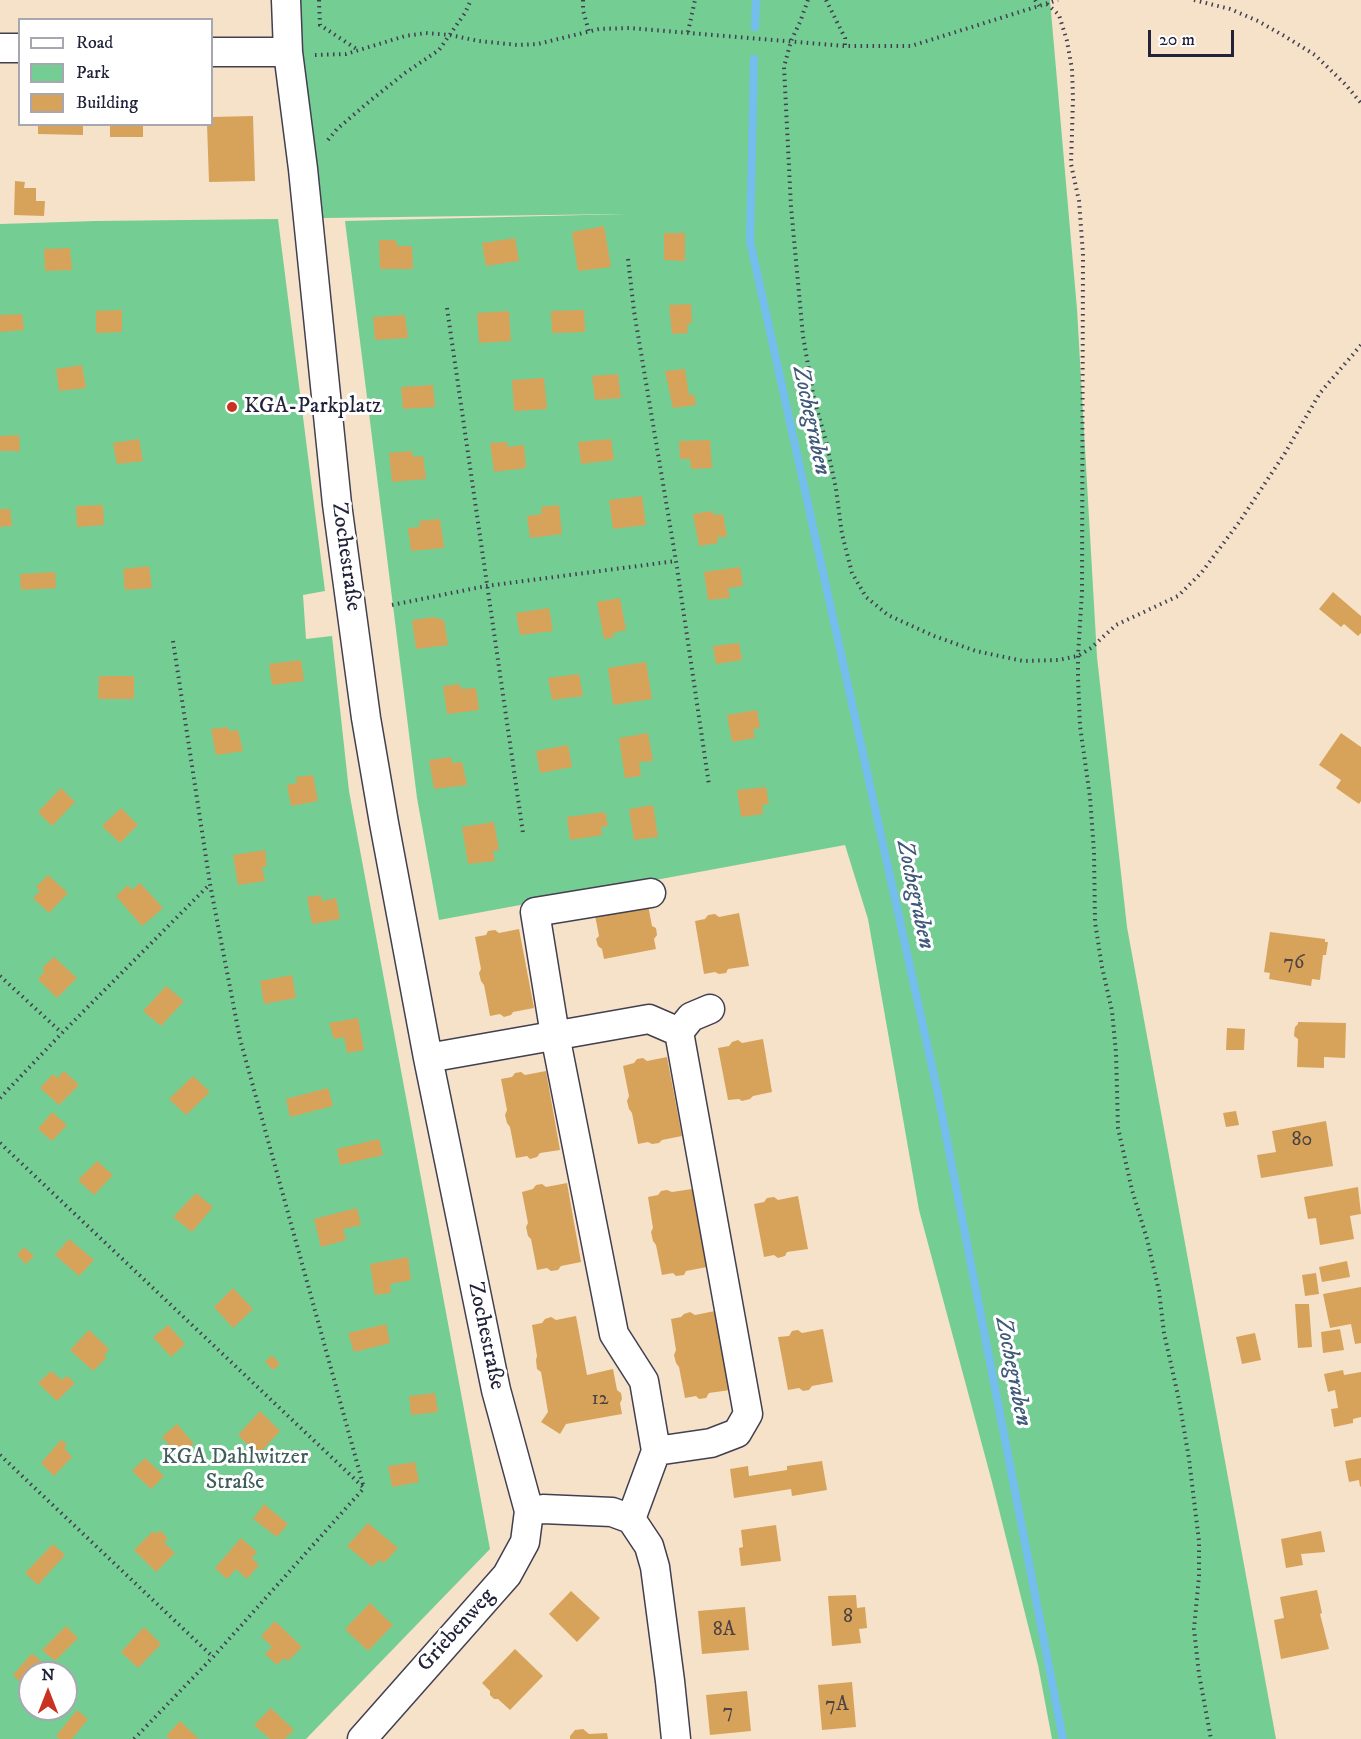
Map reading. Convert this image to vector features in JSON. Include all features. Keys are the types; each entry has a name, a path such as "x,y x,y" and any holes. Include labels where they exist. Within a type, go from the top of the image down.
{"street":[{"name":"Zochestraße","path":"286,0 288,51 303,169 337,504 366,718 428,1058 496,1390 529,1511"},
{"path":"0,48 18,48"},
{"path":"213,51 288,51"},
{"path":"631,1519 656,1451 644,1381 614,1334 555,1035 535,912 651,892"},
{"path":"656,1451 711,1443 737,1432 748,1414 679,1032 691,1017 710,1009"},
{"path":"428,1058 649,1019 679,1032"},
{"path":"529,1511 543,1509 612,1512 631,1519 649,1546 655,1567 676,1739"},
{"name":"Griebenweg","path":"362,1739 507,1575 525,1542 529,1511"}],"path":[{"path":"319,0 320,25 358,50"},
{"path":"303,169 337,129 405,73 439,50 465,13 471,0"},
{"path":"583,0 583,10 589,32"},
{"path":"688,32 695,0"},
{"path":"808,0 791,40 784,67 791,207 803,336 814,399 826,441 842,534 852,573 866,597 888,615 933,636 976,651 1023,661 1058,660 1078,656 1091,648 1116,625 1178,596 1202,572 1240,521 1285,453 1320,393 1361,345"},
{"path":"826,0 845,38 845,46"},
{"path":"1035,0 1039,6"},
{"path":"288,51 303,56 346,54 405,36 426,33 450,35 479,42 538,44 599,29 630,28 845,46 911,46 1058,0"},
{"path":"1194,0 1230,9 1286,37 1315,55 1361,103"},
{"path":"1047,4 1059,15 1072,69 1071,164 1079,201 1083,254 1082,579 1078,656 1080,726 1090,797 1094,852 1095,922 1112,1011 1116,1053 1118,1128 1159,1291 1164,1333 1179,1400 1199,1541 1199,1576 1194,1629 1199,1674 1211,1739"},
{"path":"628,259 634,310 676,561 709,784"},
{"path":"447,308 523,833"},
{"path":"392,605 486,586 676,561"},
{"path":"173,641 210,884 240,1039 364,1488"},
{"path":"0,1098 210,884"},
{"path":"0,976 62,1033"},
{"path":"0,1143 364,1488"},
{"path":"0,1455 213,1657"},
{"path":"134,1739 213,1657 364,1488"}],"green space":[{"path":"300,0 1050,0 1077,309 1097,657 1127,927 1276,1739 1052,1739 1038,1665 992,1482 919,1210 868,919 845,845 439,920 417,798 345,221 625,214 323,218 303,61"},
{"name":"KGA Dahlwitzer Straße","path":"278,219 325,591 303,595 306,639 332,636 349,791 490,1549 306,1739 0,1739 0,224"}],"building":[{"path":"253,116 255,181 209,182 207,126 213,126 213,117"},
{"path":"38,126 83,126 83,135 38,134"},
{"path":"110,126 143,126 143,137 110,137"},
{"path":"15,181 25,182 24,188 36,188 36,201 45,201 44,216 14,215"},
{"path":"604,226 611,267 578,271 572,232"},
{"path":"664,233 685,233 685,261 664,260"},
{"path":"515,238 519,261 486,266 482,243"},
{"path":"379,240 396,240 397,246 412,246 413,269 380,269"},
{"path":"70,248 72,270 45,271 44,249"},
{"path":"691,304 692,323 687,324 688,333 672,334 669,305"},
{"path":"122,310 122,332 96,333 96,311"},
{"path":"584,310 585,332 552,333 551,311"},
{"path":"509,311 511,341 479,343 477,313"},
{"path":"22,314 24,330 0,332 0,315"},
{"path":"405,315 408,338 375,340 373,317"},
{"path":"82,365 86,388 59,391 56,369"},
{"path":"685,369 689,395 694,394 696,405 673,408 665,371"},
{"path":"618,374 621,398 595,400 592,376"},
{"path":"544,378 547,409 514,411 512,380"},
{"path":"433,385 435,407 403,409 401,387"},
{"path":"19,435 20,451 0,451 0,436"},
{"path":"139,439 143,461 117,464 113,443"},
{"path":"611,439 614,460 581,464 578,442"},
{"path":"710,440 712,468 691,469 690,459 680,459 679,441"},
{"path":"507,442 508,447 524,445 526,468 494,472 490,443"},
{"path":"412,451 413,457 423,456 426,479 392,482 389,453"},
{"path":"642,496 646,525 613,529 609,500"},
{"path":"103,505 104,525 77,527 76,506"},
{"path":"559,505 562,534 530,538 527,516 542,514 541,507"},
{"path":"0,509 10,509 12,526 0,527"},
{"path":"713,511 713,515 723,514 727,537 717,537 718,543 699,546 693,514"},
{"path":"440,519 444,548 411,551 408,528 420,527 419,521"},
{"path":"149,566 152,588 125,590 123,569"},
{"path":"740,567 743,586 728,588 730,598 708,600 704,572"},
{"path":"55,572 56,588 21,590 20,574"},
{"path":"1333,592 1361,616 1361,633 1358,636 1344,624 1341,627 1319,609"},
{"path":"620,598 626,630 613,633 614,637 604,639 597,602"},
{"path":"549,608 553,631 520,635 516,613"},
{"path":"433,617 444,620 448,645 416,649 412,620"},
{"path":"739,643 742,660 716,664 713,646"},
{"path":"301,660 304,681 272,685 269,664"},
{"path":"646,662 652,699 613,705 608,668"},
{"path":"579,674 583,696 552,700 548,678"},
{"path":"99,676 134,676 134,699 98,699"},
{"path":"460,684 461,689 476,688 479,710 447,714 443,686"},
{"path":"757,710 760,728 753,729 755,738 732,742 727,715"},
{"path":"228,727 229,731 238,730 243,751 216,755 211,729"},
{"path":"648,733 653,761 639,762 641,776 625,778 619,738"},
{"path":"1341,733 1361,747 1361,801 1359,804 1336,788 1341,780 1319,765"},
{"path":"568,745 572,767 540,773 536,751"},
{"path":"451,757 452,763 462,762 467,785 434,789 429,760"},
{"path":"313,775 318,801 291,806 287,785 297,783 296,777"},
{"path":"766,787 769,804 762,805 763,814 741,817 737,790"},
{"path":"61,788 75,802 52,826 38,812"},
{"path":"653,805 658,837 634,840 629,809"},
{"path":"121,808 138,825 120,843 102,826"},
{"path":"605,812 608,826 601,827 602,835 570,840 567,817"},
{"path":"494,822 499,850 493,851 495,861 468,864 462,827"},
{"path":"265,850 267,866 262,867 265,881 238,885 233,855"},
{"path":"48,875 68,893 49,913 33,898 40,891 36,887"},
{"path":"140,883 163,908 142,926 116,896 128,885 132,890"},
{"path":"321,895 322,901 336,898 340,919 312,924 307,897"},
{"path":"648,905 652,926 656,928 657,935 654,939 656,949 604,959 602,949 598,946 596,939 599,936 595,915"},
{"path":"739,913 749,966 728,969 726,973 704,974 695,921 705,919 708,915 715,914 719,917"},
{"path":"519,929 534,1008 513,1012 504,1017 500,1014 490,1016 484,985 479,973 481,969 475,937 486,935 488,931 495,930 499,933"},
{"path":"1270,932 1325,939 1325,942 1328,942 1326,955 1323,955 1320,980 1312,979 1311,986 1269,979 1270,973 1264,972"},
{"path":"54,957 77,978 57,998 38,979 45,971 42,968"},
{"path":"292,975 296,998 264,1004 260,981"},
{"path":"166,986 184,1001 161,1026 143,1011"},
{"path":"358,1018 364,1050 347,1053 344,1037 334,1039 329,1023"},
{"path":"1298,1022 1346,1023 1345,1058 1324,1057 1324,1068 1297,1067 1298,1039 1294,1036"},
{"path":"1227,1028 1245,1029 1244,1050 1226,1050"},
{"path":"763,1039 772,1092 742,1101 728,1100 718,1048 729,1046 738,1040 742,1043"},
{"path":"667,1057 682,1136 662,1140 659,1143 638,1144 632,1113 627,1101 629,1096 623,1066 634,1063 637,1059 643,1058 647,1061"},
{"path":"64,1071 79,1085 59,1105 40,1088 53,1074 57,1078"},
{"path":"546,1071 560,1150 540,1153 537,1157 530,1159 527,1156 516,1158 510,1127 505,1115 507,1110 501,1079 512,1077 515,1073 521,1072 525,1075"},
{"path":"193,1076 210,1092 186,1115 169,1099"},
{"path":"328,1088 333,1106 290,1117 286,1099"},
{"path":"1236,1111 1239,1125 1226,1127 1223,1113"},
{"path":"52,1112 67,1125 52,1141 38,1129"},
{"path":"1326,1121 1333,1166 1261,1178 1257,1155 1276,1152 1272,1131"},
{"path":"379,1139 383,1155 340,1165 337,1149"},
{"path":"97,1161 113,1175 94,1195 78,1180"},
{"path":"567,1183 581,1262 561,1266 558,1270 551,1271 547,1268 537,1270 531,1239 526,1227 528,1223 522,1192 533,1189 536,1185 542,1184 546,1187"},
{"path":"1358,1187 1361,1214 1350,1216 1354,1239 1320,1245 1316,1218 1308,1219 1304,1197"},
{"path":"692,1189 707,1267 686,1271 684,1275 676,1276 673,1273 662,1275 651,1232 653,1228 648,1197 658,1195 661,1191"},
{"path":"196,1193 213,1207 192,1232 173,1217"},
{"path":"798,1196 808,1249 787,1252 785,1256 778,1258 774,1255 764,1257 754,1204 764,1202 767,1198 774,1197 778,1200"},
{"path":"357,1208 361,1225 343,1229 346,1240 321,1247 314,1219"},
{"path":"69,1239 94,1260 79,1276 55,1255"},
{"path":"24,1247 34,1256 26,1264 17,1255"},
{"path":"408,1257 411,1280 390,1284 391,1293 375,1295 370,1264"},
{"path":"1347,1261 1350,1277 1322,1282 1319,1267"},
{"path":"1316,1273 1319,1294 1305,1296 1302,1275"},
{"path":"1361,1287 1361,1343 1355,1344 1351,1324 1330,1328 1323,1294"},
{"path":"233,1288 253,1309 233,1328 214,1307"},
{"path":"1295,1304 1309,1304 1312,1347 1298,1348"},
{"path":"715,1311 730,1390 709,1393 706,1398 699,1399 696,1396 685,1398 679,1367 674,1355 676,1350 671,1319 690,1312 695,1315"},
{"path":"576,1316 587,1375 613,1369 617,1390 621,1393 622,1414 566,1424 560,1434 541,1422 548,1412 541,1372 537,1369 532,1325 542,1323 551,1317 556,1320"},
{"path":"386,1324 390,1343 354,1352 348,1333"},
{"path":"168,1325 185,1344 171,1357 153,1337"},
{"path":"823,1329 833,1382 812,1386 809,1390 803,1391 799,1388 788,1390 778,1337 789,1336 792,1331 798,1330 802,1333"},
{"path":"1340,1329 1344,1350 1323,1353 1321,1332"},
{"path":"89,1330 109,1349 104,1355 107,1357 93,1371 70,1350"},
{"path":"1255,1333 1261,1360 1242,1364 1236,1337"},
{"path":"272,1355 280,1364 273,1370 265,1362"},
{"path":"1343,1370 1344,1375 1361,1372 1361,1417 1353,1419 1353,1423 1334,1427 1331,1409 1338,1408 1335,1390 1328,1392 1324,1374"},
{"path":"51,1371 62,1380 67,1376 75,1383 57,1401 38,1383"},
{"path":"435,1393 438,1412 411,1415 409,1396"},
{"path":"260,1411 280,1431 258,1455 238,1435"},
{"path":"177,1424 194,1444 180,1456 162,1437"},
{"path":"61,1440 67,1444 64,1448 72,1457 54,1476 41,1463"},
{"path":"145,1458 164,1476 151,1489 132,1471"},
{"path":"1361,1458 1360,1487 1359,1480 1349,1482 1345,1461"},
{"path":"822,1461 827,1490 792,1496 791,1489 734,1498 730,1469 748,1466 749,1476 787,1470 787,1466"},
{"path":"415,1462 419,1482 392,1487 388,1466"},
{"path":"264,1504 288,1524 277,1537 253,1519"},
{"path":"368,1523 398,1548 384,1563 379,1560 372,1567 347,1546"},
{"path":"776,1525 781,1561 741,1566 739,1548 743,1547 741,1530"},
{"path":"160,1530 168,1539 164,1542 175,1553 156,1572 134,1550 153,1531 156,1534"},
{"path":"1321,1531 1325,1552 1301,1554 1303,1565 1286,1568 1281,1539"},
{"path":"241,1538 257,1552 252,1558 259,1565 247,1579 236,1569 227,1579 215,1568"},
{"path":"53,1544 65,1555 38,1585 25,1573"},
{"path":"1317,1590 1322,1613 1320,1614 1329,1649 1281,1659 1274,1620 1284,1618 1280,1597"},
{"path":"571,1591 600,1618 577,1642 549,1614"},
{"path":"856,1595 857,1608 865,1607 867,1628 859,1629 861,1643 832,1646 828,1596"},
{"path":"370,1603 393,1625 368,1651 345,1629"},
{"path":"745,1607 749,1650 702,1654 698,1611"},
{"path":"275,1621 302,1647 288,1661 284,1658 277,1665 265,1654 272,1647 261,1636"},
{"path":"66,1626 78,1638 55,1661 42,1650"},
{"path":"144,1627 161,1644 138,1668 121,1652"},
{"path":"515,1649 543,1676 510,1710 498,1699 494,1699 482,1683"},
{"path":"32,1653 41,1661 25,1661"},
{"path":"18,1669 18,1680 13,1675"},
{"path":"852,1682 856,1727 822,1730 818,1685"},
{"path":"747,1691 751,1731 710,1735 706,1695"},
{"path":"271,1708 294,1730 285,1739 270,1739 254,1725"},
{"path":"78,1711 88,1719 72,1739 60,1739 56,1736 68,1721 78,1721"},
{"path":"180,1721 199,1739 170,1739 166,1736"},
{"path":"583,1729 589,1734 607,1733 608,1739 570,1739 575,1730"}],"waterway":[{"name":"Zochegraben","path":"755,27 756,0"},
{"name":"Zochegraben","path":"754,59 750,241 938,1094 1063,1739"}],"place":[{"name":"KGA-Parkplatz","path":"232,407"}]}
